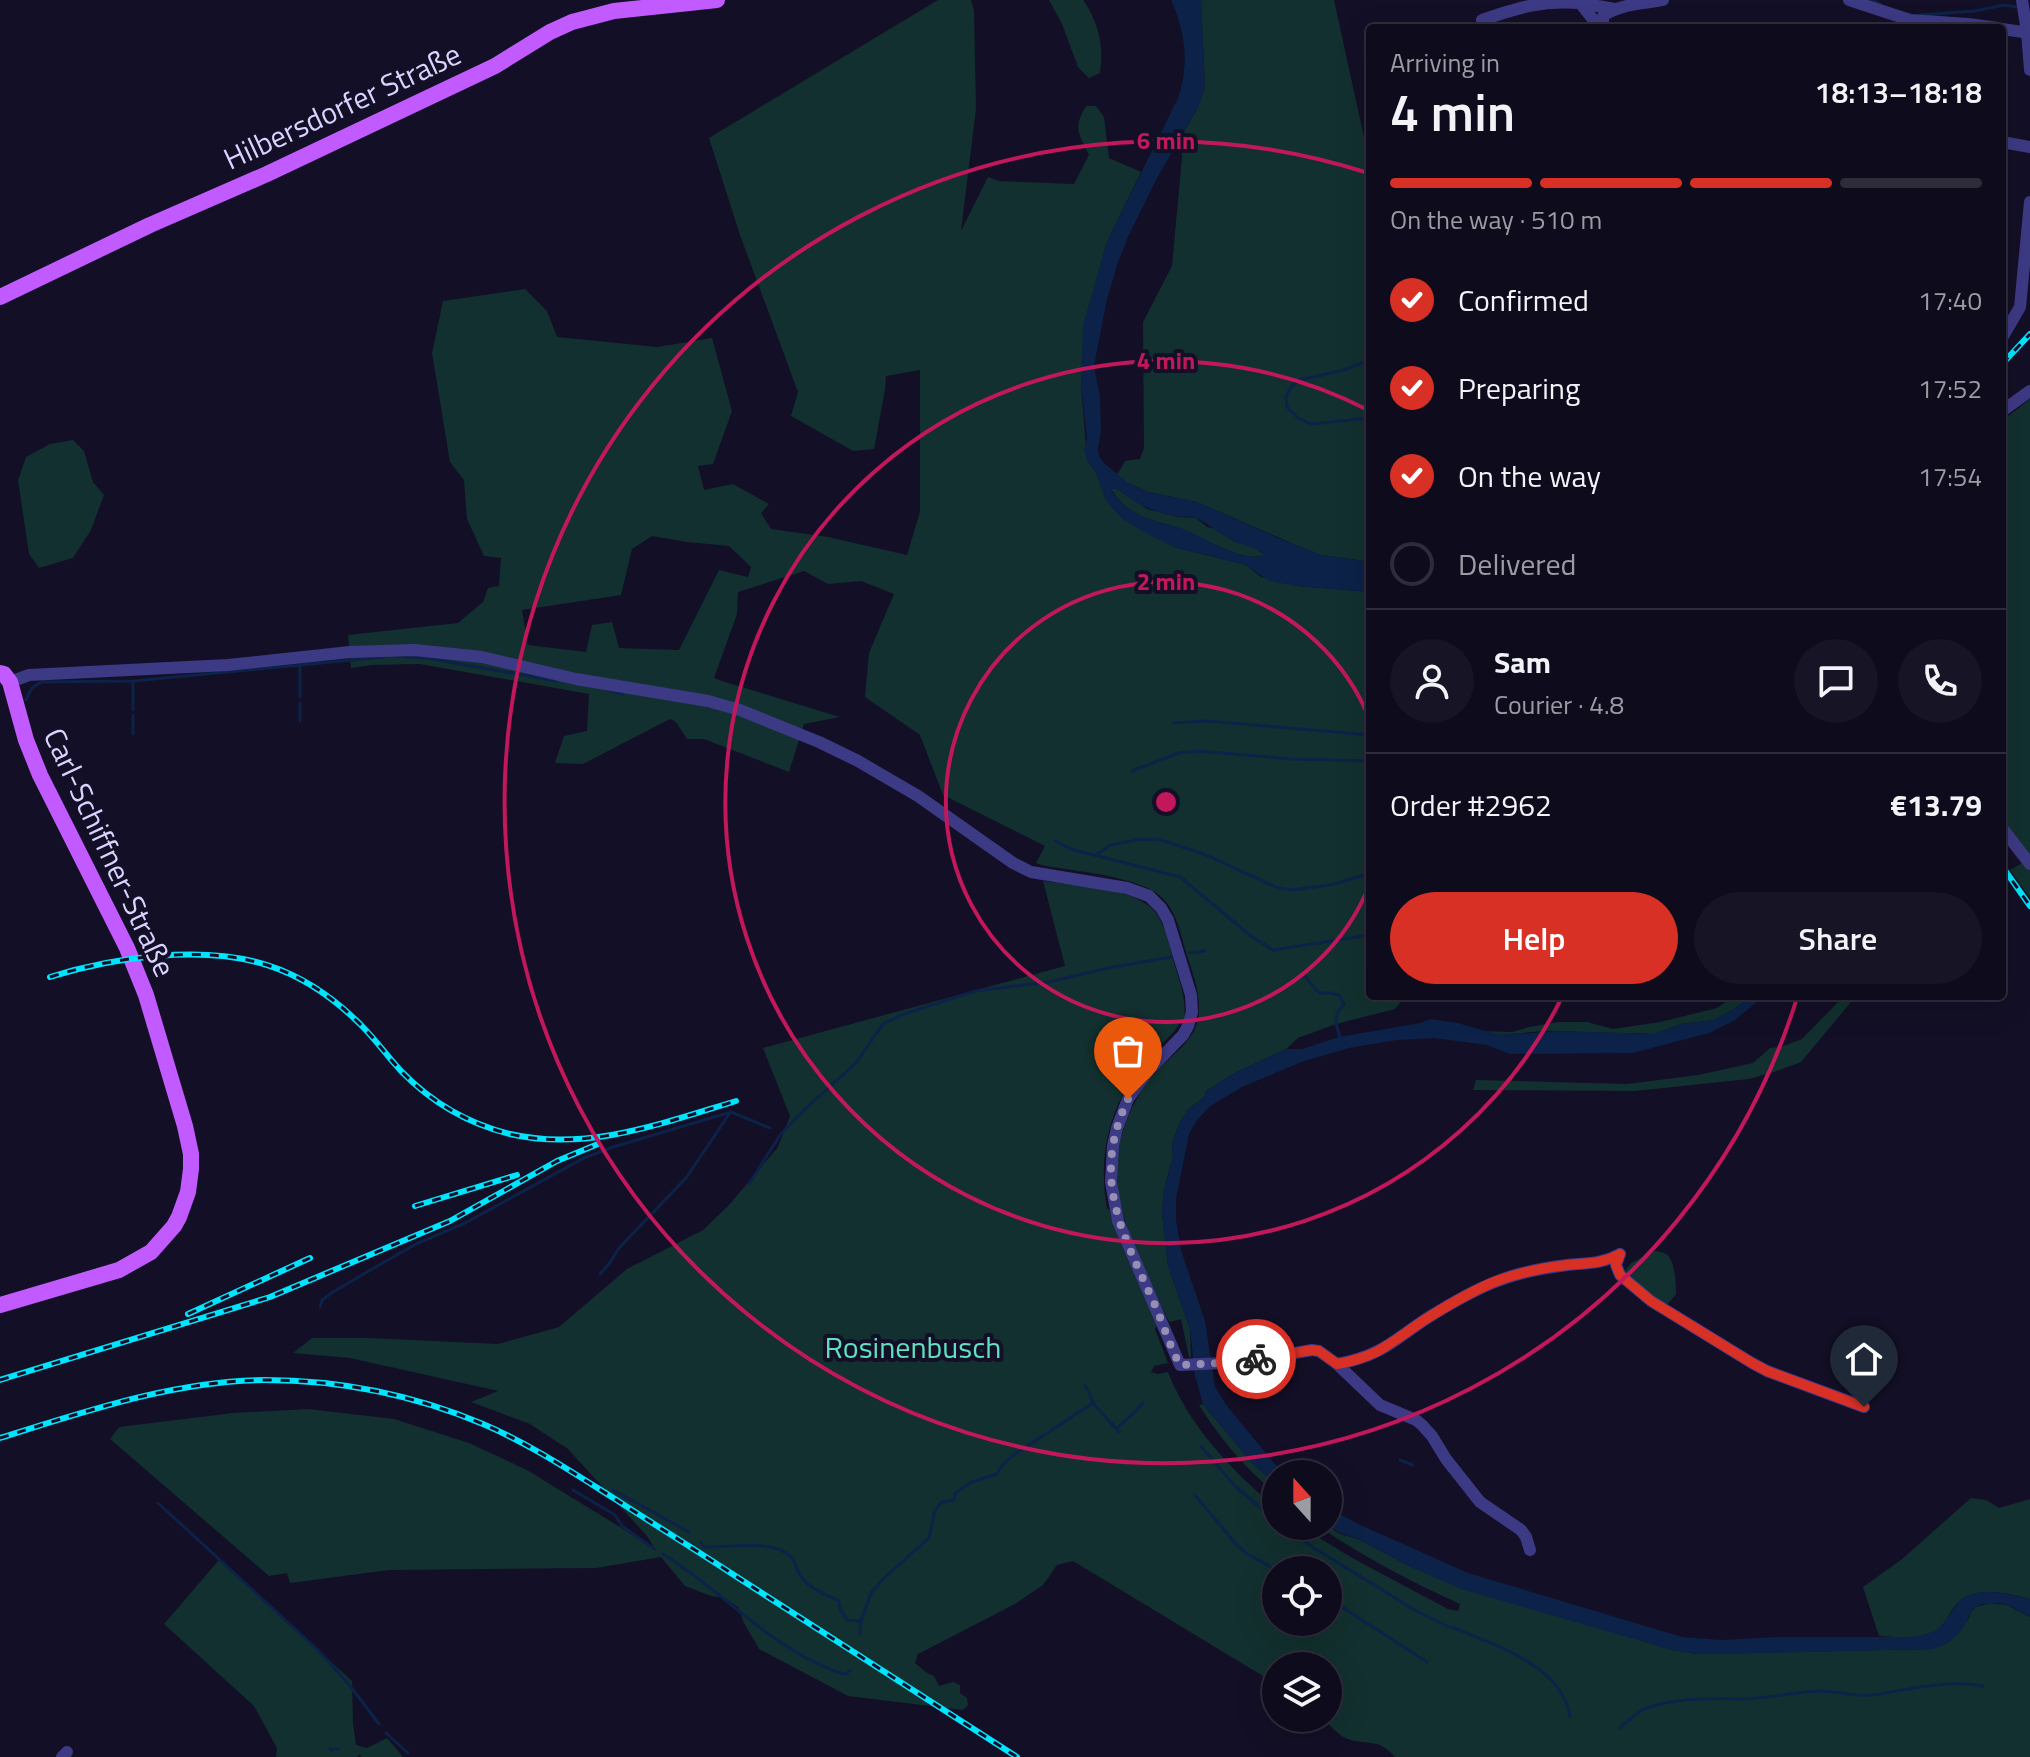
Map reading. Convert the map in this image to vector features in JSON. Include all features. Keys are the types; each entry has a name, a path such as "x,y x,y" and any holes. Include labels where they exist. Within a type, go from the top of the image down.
{"main road":[{"name":"Hilbersdorfer Straße","path":"0,297 495,66 572,22 614,11 717,0"},
{"name":"Carl-Schiffner-Straße","path":"0,1305 119,1270 151,1252 179,1217 188,1192 191,1169 185,1126 142,984 118,929 40,775 5,677"}],"street":[{"path":"1484,24 1482,20 1540,2 1560,0 1615,9"},
{"path":"1602,24 1603,16 1615,9 1663,0"},
{"path":"1849,0 1910,20 1968,24"},
{"path":"1580,3 1598,24"},
{"path":"2023,4 2029,32 2030,70"},
{"path":"2006,29 2029,32"},
{"path":"2006,143 2030,147"},
{"path":"2008,315 2020,307 2030,202"},
{"path":"2006,408 2030,391"},
{"path":"5,677 228,665 380,650 482,657 576,679 708,701 740,710 858,761 918,796 1013,863 1031,872 1127,888 1149,896 1168,920 1191,995 1192,1012 1183,1035 1149,1070 1128,1099 1113,1146 1111,1182 1118,1221 1180,1365 1244,1362 1319,1351 1380,1405 1422,1425 1480,1502 1521,1530 1530,1550"},
{"path":"2006,833 2030,864"},
{"path":"1337,1364 1383,1350 1427,1319 1493,1282 1547,1268 1600,1263 1620,1254 1616,1265 1620,1275 1651,1301 1766,1370 1864,1407"}],"green space":[{"path":"938,0 971,0 974,11 976,109 961,231 988,177 999,181 1074,184 1089,155 1078,130 1086,106 1096,106 1104,117 1109,158 1141,172 1106,244 1081,384 1087,460 1096,473 1106,500 1174,547 1246,565 1261,577 1297,586 1366,592 1366,1000 1403,1000 1395,1009 1336,1024 1298,1038 1286,1049 1233,1074 1206,1091 1205,1096 1188,1110 1180,1122 1172,1144 1173,1156 1162,1213 1168,1266 1190,1329 1191,1357 1181,1319 1168,1320 1130,1236 1123,1215 1117,1170 1121,1137 1136,1100 1152,1076 1190,1038 1198,1019 1196,986 1176,920 1165,900 1142,886 1109,876 1036,863 1045,846 943,795 920,735 865,697 869,653 894,594 861,581 828,584 804,571 738,592 737,614 714,678 840,717 804,724 789,772 704,739 687,739 676,722 670,719 583,764 555,763 564,736 587,731 589,694 420,664 351,668 348,635 458,623 483,602 488,588 499,586 501,558 484,556 467,519 464,480 450,462 432,353 443,301 525,289 547,311 557,337 657,347 712,338 732,411 713,464 698,466 704,490 733,484 769,504 761,513 771,529 828,537 907,555 920,512 920,370 886,376 874,449 853,451 791,416 798,392 740,235 709,138","holes":["652,536 729,546 751,567 748,577 719,570 679,650 619,648 612,622 592,625 586,652 528,645 522,610 621,595 632,549"]},
{"path":"1049,0 1084,1 1099,36 1100,73 1089,78 1078,67"},
{"path":"1201,0 1334,0 1366,147 1366,561 1322,555 1197,502 1148,492 1117,475 1125,461 1140,459 1144,448 1143,322 1172,266 1182,157 1180,139 1205,87"},
{"path":"2030,399 2030,898 2010,870 2022,863 2006,841 2006,418"},
{"path":"73,440 84,451 93,482 104,495 91,530 73,558 39,568 29,554 18,480 26,457 50,444"},
{"path":"1111,488 1147,509 1196,518 1235,542 1256,548 1262,556 1242,555 1179,528 1143,517 1124,505"},
{"name":"Rosinenbusch","path":"1043,881 1104,889 1147,904 1164,929 1182,990 1184,1020 1135,1074 1116,1109 1104,1168 1107,1209 1157,1325 1155,1329 1168,1363 1154,1366 1151,1372 1168,1372 1200,1429 1262,1495 1262,1540 1323,1540 1448,1609 1458,1611 1460,1604 1352,1548 1340,1540 1342,1534 1360,1540 1411,1567 1672,1650 1698,1654 1932,1649 1968,1620 1976,1607 1990,1603 2007,1605 2030,1617 2030,1757 1395,1757 1378,1744 1355,1741 1337,1732 1342,1732 1342,1652 1262,1652 1262,1676 1073,1561 1057,1565 1043,1585 1015,1604 918,1654 915,1663 934,1676 939,1686 953,1682 960,1685 960,1693 967,1698 968,1705 963,1710 848,1696 759,1649 738,1607 725,1598 685,1586 661,1557 596,1568 389,1570 290,1583 287,1573 269,1576 110,1439 119,1427 233,1413 308,1409 394,1419 469,1443 527,1470 657,1552 647,1536 568,1449 530,1424 471,1402 498,1391 350,1358 293,1353 312,1338 498,1344 559,1327 627,1269 703,1230 729,1205 778,1147 790,1116 763,1048 1065,966"},
{"path":"1728,1000 1745,1000 1714,1020 1681,1024 1655,1034 1544,1031 1500,1035 1482,1031 1512,1032 1559,1022 1587,1022 1613,1029 1660,1022 1717,1008"},
{"path":"1840,1000 1853,1000 1801,1062 1749,1079 1635,1091 1473,1090 1476,1080 1627,1084 1698,1075 1753,1063 1770,1048 1802,1039"},
{"path":"1655,1251 1668,1255 1674,1269 1676,1294 1668,1304 1626,1275 1625,1271 1631,1263"},
{"path":"1203,1404 1262,1472 1262,1481 1224,1441 1199,1405"},
{"path":"1971,1498 1986,1500 1999,1508 2030,1499 2030,1599 1990,1592 1970,1595 1961,1600 1941,1627 1929,1635 1879,1636 1863,1587 1901,1560"},
{"path":"219,1560 352,1681 356,1745 367,1748 387,1738 403,1757 361,1757 360,1754 357,1757 276,1757 277,1748 254,1706 164,1624"}],"water":[{"path":"1171,0 1201,0 1205,87 1198,107 1157,178 1128,237 1107,299 1094,366 1100,397 1099,456 1128,483 1148,492 1197,502 1322,555 1366,561 1366,592 1269,581 1246,565 1174,547 1124,520 1113,509 1087,460 1081,384 1083,326 1106,244 1178,98 1184,73 1183,36","holes":["1111,489 1117,489 1138,503 1175,516 1200,520 1236,542 1262,552 1262,556 1243,555 1180,528 1144,517 1129,509"]},
{"path":"1745,1000 1759,1000 1735,1020 1709,1033 1633,1053 1510,1054 1487,1045 1434,1038 1349,1048 1301,1062 1242,1087 1209,1107 1189,1134 1176,1199 1176,1220 1181,1250 1205,1321 1215,1387 1271,1460 1262,1460 1262,1472 1250,1461 1203,1404 1195,1376 1190,1329 1168,1266 1162,1213 1173,1156 1172,1145 1180,1122 1188,1110 1205,1096 1206,1091 1233,1074 1286,1049 1302,1049 1339,1037 1431,1019 1500,1035 1562,1031 1655,1034 1681,1024 1713,1020"},
{"path":"1342,1515 1468,1573 1682,1637 1721,1640 1916,1636 1937,1629 1962,1599 1987,1592 2030,1599 2030,1617 2003,1604 1979,1605 1972,1610 1956,1636 1932,1649 1698,1654 1672,1650 1461,1589 1342,1533"}],"waterway":[{"path":"1872,0 1880,4"},
{"path":"1919,15 1975,11 2003,5 2018,7"},
{"path":"1366,362 1299,380 1286,397 1287,407 1298,418 1311,424 1366,418"},
{"path":"395,656 427,658 557,681"},
{"path":"26,700 32,689 42,682 133,681 383,657"},
{"path":"300,666 300,697"},
{"path":"133,682 133,710"},
{"path":"608,690 622,694"},
{"path":"300,703 300,721"},
{"path":"133,715 133,734"},
{"path":"1173,723 1207,721 1366,735"},
{"path":"1132,771 1179,753 1198,751 1291,759 1366,761"},
{"path":"1097,854 1111,845 1158,839 1204,854 1278,888 1293,890 1335,884 1366,874"},
{"path":"1055,841 1071,849 1180,877 1251,936 1273,950 1366,936"},
{"path":"1190,953 1205,951"},
{"path":"749,1184 780,1135 855,1064 883,1024 975,991 1049,982 1172,957"},
{"path":"1304,975 1319,993 1339,995 1344,1004 1336,1016 1340,1038"},
{"path":"320,1307 322,1300 333,1292 416,1244 465,1223 584,1158 731,1112 770,1128"},
{"path":"600,1274 619,1248 686,1178 730,1113"},
{"path":"1085,1385 1087,1389"},
{"path":"1089,1392 1093,1403 1119,1432"},
{"path":"701,1543 704,1547 762,1546 782,1551 792,1558 805,1582 839,1601 841,1611 848,1620 861,1621 871,1593 929,1538 935,1510 942,1502 954,1500 955,1493 972,1482 997,1474 1012,1456 1093,1403"},
{"path":"1116,1429 1143,1403"},
{"path":"1201,1446 1234,1485 1262,1509"},
{"path":"1400,1460 1413,1465"},
{"path":"573,1490 615,1515 622,1526 653,1548"},
{"path":"613,1490 689,1532"},
{"path":"1195,1495 1235,1543 1262,1562"},
{"path":"158,1503 319,1651 379,1724"},
{"path":"1303,1540 1418,1612 1448,1626"},
{"path":"663,1554 796,1652 838,1673 846,1674 850,1670"},
{"path":"1342,1607 1427,1662"},
{"path":"860,1634 861,1622"},
{"path":"1452,1627 1506,1650 1540,1670 1564,1698 1570,1716"},
{"path":"1620,1728 1648,1708 1682,1700 1755,1698 1819,1691 1866,1695 1942,1684 1983,1686"},
{"path":"386,1733 408,1753"}],"railway":[{"path":"2006,360 2030,334"},
{"path":"2006,872 2030,906"},
{"path":"50,977 130,959 187,954 216,955 268,965 316,988 338,1005 401,1071 438,1102 465,1118 510,1134 539,1139 596,1137 653,1126 736,1101"},
{"path":"0,1380 270,1297 450,1221 557,1161 598,1144"},
{"path":"415,1206 517,1175"},
{"path":"188,1314 310,1258"},
{"path":"0,1438 131,1399 231,1382 265,1380 349,1386 430,1405 483,1424 550,1459 1017,1757"}],"way so far":[{"path":"1128,1099 1113,1146 1112,1196 1118,1221 1174,1354 1180,1365 1256,1359"}],"route":[{"path":"1256,1359 1312,1350 1319,1351 1337,1364 1354,1361 1383,1350 1427,1319 1493,1282 1547,1268 1600,1263 1620,1254 1616,1265 1620,1275 1651,1301 1766,1370 1864,1407"}]}
